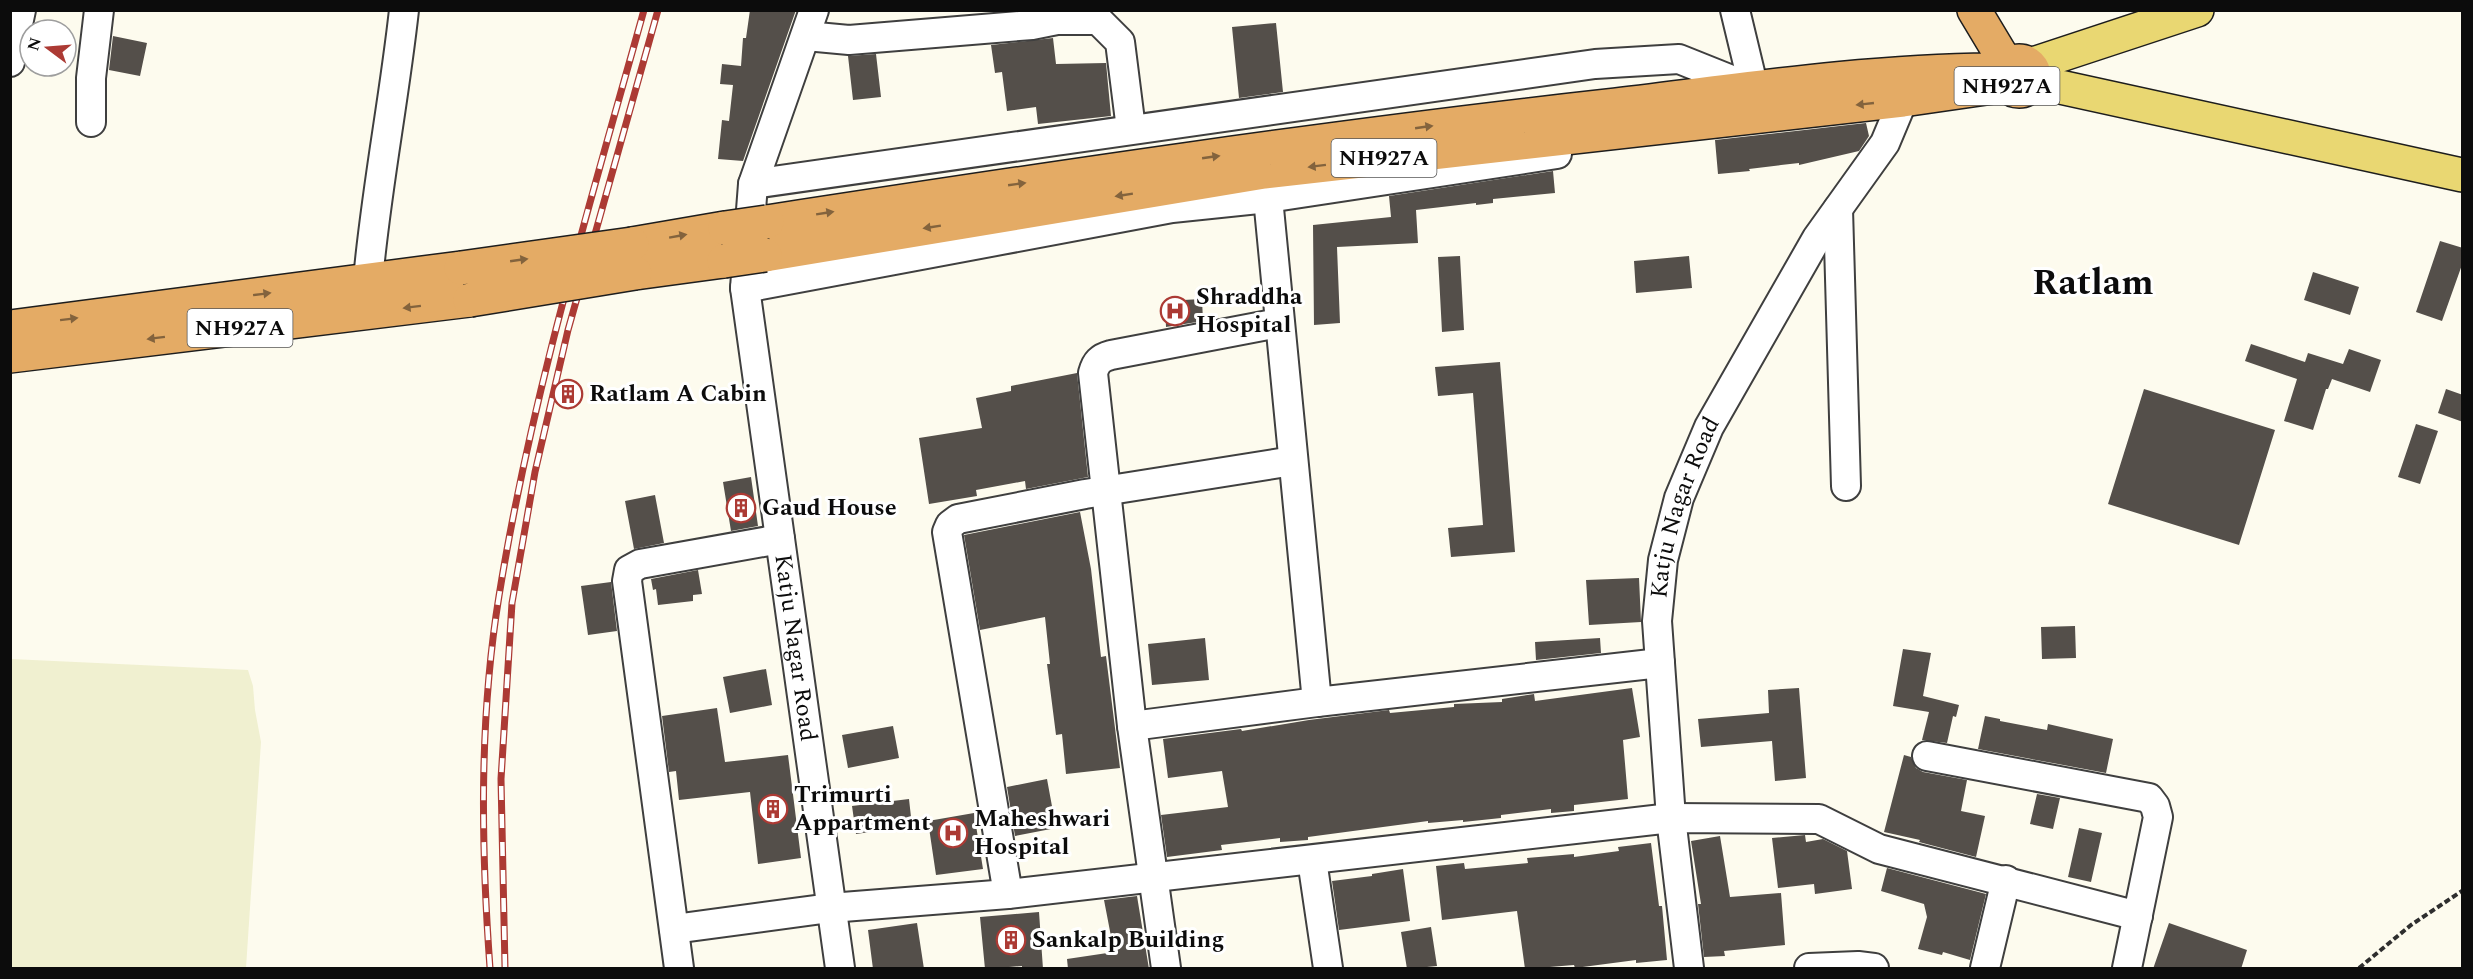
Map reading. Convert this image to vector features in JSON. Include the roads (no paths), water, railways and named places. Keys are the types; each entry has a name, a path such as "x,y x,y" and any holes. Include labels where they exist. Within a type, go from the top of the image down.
{"highway":[{"name":"NH927A","path":"1974,10 2017,71"},
{"name":"NH927A","path":"1989,10 2017,71"},
{"name":"NH927A","path":"10,327 461,268 634,259 724,261 1264,172 1752,103 1936,70 2017,71"},
{"name":"NH927A","path":"10,356 470,300 634,259 725,228 933,196 1437,125 1752,103 1903,100 2017,71"}],"main road":[{"path":"2017,71 2197,10"},
{"path":"2017,71 2463,175"}],"street":[{"path":"10,62 21,10"},
{"path":"91,122 91,78 99,10"},
{"path":"368,280 374,217 398,69 404,10"},
{"path":"1735,10 1752,103"},
{"path":"810,23 849,40 947,21 1032,25 1099,15 1120,42 1131,129"},
{"name":"Katju Nagar Road","path":"810,23 753,184 745,288 840,969"},
{"path":"753,184 1595,64 1679,59 1752,103"},
{"name":"Katju Nagar Road","path":"1689,969 1671,819 1657,621 1663,560 1679,498 1710,427 1817,238 1885,143 1903,100"},
{"path":"745,288 1172,208 1268,198 1658,139 1752,103"},
{"path":"1268,198 1317,702"},
{"path":"1838,209 1846,486"},
{"path":"1166,969 1155,877 1132,726 1093,373 1095,363 1111,354 1279,322"},
{"path":"1008,894 947,532 950,525 958,519 1105,491 1293,461"},
{"path":"679,969 627,581 629,570 640,564 780,539"},
{"path":"1132,726 1317,702 1660,663"},
{"path":"1926,756 2149,798 2156,806 2158,817 2127,969"},
{"path":"674,929 830,908 1008,894 1671,819 1819,819 1879,849 2138,916"},
{"path":"1312,860 1328,969"},
{"path":"1985,969 2006,880"},
{"path":"1809,969 1858,966 1874,969"}],"railway":[{"path":"490,968 484,829 485,735 499,596 528,448 563,301 644,10"},
{"path":"505,968 501,779 512,603 535,472 568,330 658,10"}],"place":[{"name":"Shraddha Hospital","path":"1175,311"},
{"name":"Ratlam A Cabin","path":"568,394"},
{"name":"Gaud House","path":"741,508"},
{"name":"Trimurti Appartment","path":"773,809"},
{"name":"Maheshwari Hospital","path":"953,833"},
{"name":"Sankalp Building","path":"1011,940"}],"district":[{"name":"Ratlam","path":"2093,283"}]}
